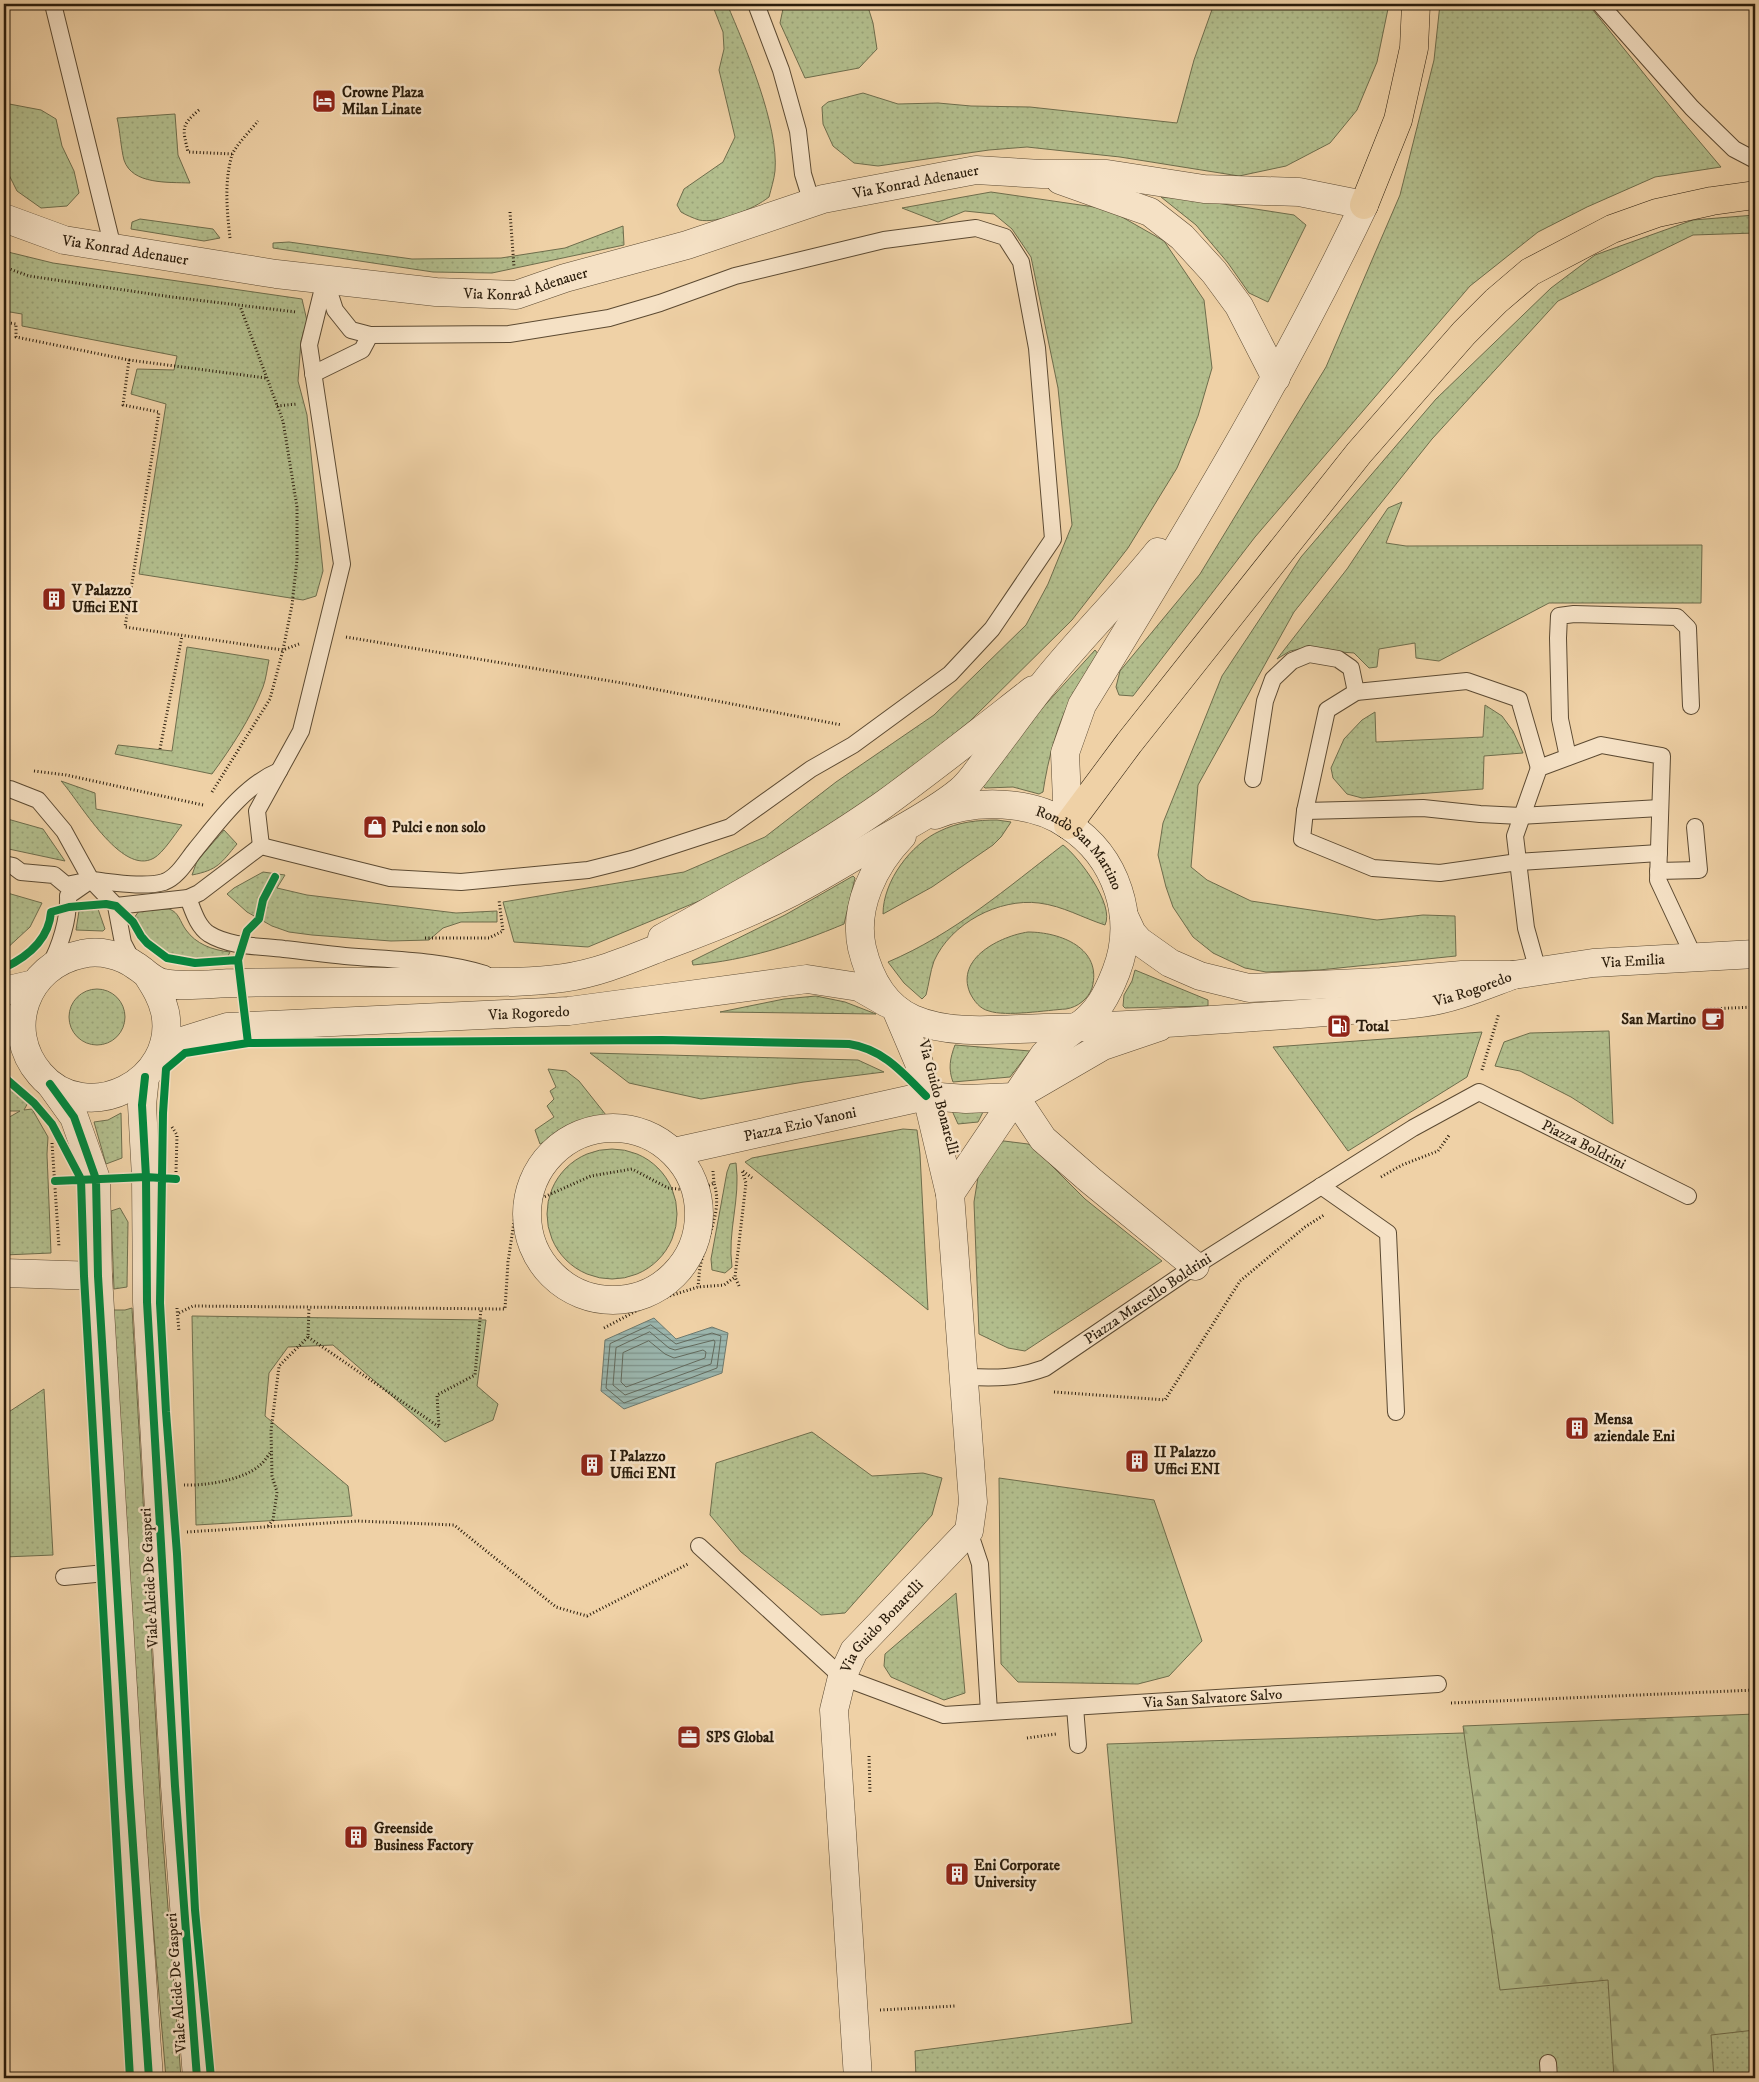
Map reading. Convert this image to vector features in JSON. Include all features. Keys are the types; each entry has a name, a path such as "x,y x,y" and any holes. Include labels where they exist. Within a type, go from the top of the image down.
{"highway":[{"path":"1364,205 1398,120 1414,48 1416,4"},
{"path":"1068,824 1129,743 1359,453 1464,333 1496,301 1530,272 1612,230 1657,213 1712,201 1755,195"}],"street":[{"name":"Via Konrad Adenauer","path":"4,218 64,240 230,266 436,292 516,295 565,278 687,246 812,203 976,170 1042,174 1107,174 1204,189 1298,192 1364,205"},
{"name":"Via Konrad Adenauer","path":"1042,174 1150,212 1182,238 1214,272 1239,306 1276,378"},
{"path":"1068,824 1065,753 1082,705 1276,378 1328,280 1364,205"},
{"path":"4,991 41,976 67,958 87,953 104,953 121,957 164,983 177,984 240,982 513,982 561,978 612,967 715,927 789,893 915,822 963,789 1048,678 1130,586 1217,479"},
{"path":"612,967 702,916 881,806 936,766 1048,678"},
{"name":"Rondò San Martino","path":"984,805 1018,807 1051,816 1068,824 1095,850 1108,868 1119,893 1124,916 1125,942 1113,979 1099,1008 1078,1027 963,1029 933,1025 914,1019 896,1009 882,994 865,960 859,926 866,894 876,870 891,847 915,822 944,812 984,805"},
{"name":"Via Rogoredo","path":"1124,916 1132,933 1139,941 1170,964 1200,976 1249,988 1526,973"},
{"name":"Via Emilia","path":"1526,973 1593,963 1755,954"},
{"path":"4,1052 21,1060 66,1093 84,1098 102,1098 125,1091 152,1067 166,1037 166,1014 160,994 142,971"},
{"name":"Via Rogoredo","path":"1078,1027 1170,1023 1380,1008 1424,1003 1526,973"},
{"path":"41,976 26,1000 21,1018 22,1038 28,1057 74,1117 96,1179 98,1276 149,2078"},
{"name":"Via Rogoredo","path":"152,1067 182,1041 227,1027 569,1011 807,979 859,987 876,995 896,1009"},
{"name":"Via Guido Bonarelli","path":"858,2078 834,1710 842,1678 854,1651 969,1531 973,1502 950,1194 919,1063 896,1009"},
{"name":"Via Guido Bonarelli","path":"950,1194 1015,1097 1103,1046 1170,1023"},
{"path":"1078,1027 1044,1055 1015,1097 1043,1138 1090,1180 1194,1266"},
{"name":"Viale Alcide De Gasperi","path":"152,1067 142,1105 146,1176 146,1275 174,1776 197,2078"},
{"name":"Piazza Ezio Vanoni","path":"674,1152 926,1096 966,1099 1015,1097"},
{"path":"619,1128 645,1133 660,1141 674,1152 688,1170 696,1191 700,1218 694,1245 681,1268 660,1287 636,1298 609,1301 582,1296 558,1283 540,1262 531,1244 526,1225 526,1205 533,1180 548,1157 568,1140 592,1130 619,1128"},
{"path":"4,1273 98,1276"}],"lane":[{"path":"52,4 113,248"},
{"path":"756,4 780,70 798,131 803,174 812,203"},
{"path":"1600,4 1692,108 1734,149 1755,160"},
{"path":"261,846 390,878 461,882 588,870 632,859 730,827 811,769 853,745 950,674 992,628 1053,539 1037,348 1021,262 1006,237 976,228 884,240 735,276 660,303 609,318 509,334 370,335 351,330 335,310 325,279"},
{"path":"261,846 257,811 301,731 342,564 309,345 325,279"},
{"path":"313,374 362,350 370,335"},
{"path":"1568,757 1560,719 1558,638 1560,616 1574,614 1677,616 1688,628 1691,706"},
{"path":"1253,779 1265,701 1273,679 1292,661 1309,654 1338,659 1351,668 1356,692"},
{"path":"1526,973 1526,928 1518,862 1515,836 1539,768 1519,699 1467,681 1356,692 1326,710 1305,811 1302,839 1373,868 1440,873 1518,862 1659,853"},
{"path":"1539,768 1600,745 1662,756 1658,880 1694,957"},
{"path":"4,864 13,866 21,872 54,875 66,885 91,880 137,884 164,882 182,868 223,816 264,777 279,771"},
{"path":"10,789 38,800 57,821 91,880 116,906 125,949 131,961 142,971"},
{"path":"1305,811 1423,808 1521,816 1660,808"},
{"path":"1658,871 1698,870 1695,827"},
{"path":"116,906 188,898 199,893 261,846"},
{"path":"41,976 59,944 69,907 68,896 91,880"},
{"path":"188,898 200,925 210,934 220,939 243,944 345,956 407,960 469,969 513,982"},
{"name":"Piazza Marcello Boldrini","path":"964,1377 996,1378 1023,1376 1045,1368 1194,1266 1413,1128 1475,1093"},
{"name":"Piazza Boldrini","path":"1475,1093 1688,1196"},
{"path":"1321,1186 1388,1233 1396,1412"},
{"path":"969,1531 980,1564 989,1712"},
{"path":"699,1546 842,1678"},
{"path":"64,1578 116,1572"},
{"name":"Via San Salvatore Salvo","path":"842,1678 944,1715 1438,1684"},
{"path":"1075,1707 1078,1745"}],"path":[{"path":"199,110 186,121 184,133 188,152 233,154"},
{"path":"230,266 231,240 227,210 228,184 233,154 258,120"},
{"path":"510,212 515,275"},
{"path":"198,813 270,699 292,605 296,560 298,507 283,422 240,306"},
{"path":"4,322 16,324 16,337 129,360 266,378"},
{"path":"129,360 123,405 159,412 125,627 283,650"},
{"path":"325,633 628,684 871,731"},
{"path":"160,749 182,636"},
{"path":"41,777 34,771 66,775 204,806 223,816"},
{"path":"423,938 489,938 503,931 497,879"},
{"path":"1707,1009 1755,1007"},
{"path":"1054,1392 1165,1400 1240,1281 1305,1227 1353,1194 1402,1165 1438,1151 1455,1128 1475,1093 1499,1013"},
{"path":"146,1176 176,1179 177,1135 168,1121"},
{"path":"52,1142 60,1275"},
{"path":"178,1313 194,1306 505,1309 508,1262 517,1202 526,1205 591,1176 632,1169 668,1188 696,1191 714,1183 717,1192 715,1224 701,1263 698,1287"},
{"path":"739,1286 735,1277 746,1183 742,1170"},
{"path":"55,1181 96,1179"},
{"path":"604,1328 657,1300 698,1287 724,1285 735,1277"},
{"path":"268,1526 273,1520 278,1492 272,1476 271,1431 279,1366 308,1337 309,1307"},
{"path":"308,1337 439,1427 437,1395 475,1374 481,1309"},
{"path":"184,1485 205,1486 245,1474 260,1466 271,1452"},
{"path":"184,1532 358,1521 454,1525 556,1607 587,1616 690,1564 699,1546"},
{"path":"876,2011 955,2006"}],"green space":[{"path":"712,4 727,4 743,41 759,86 772,132 775,171 769,197 754,206 726,218 707,221 699,220 681,212 677,205 684,189 723,162 735,137 719,70 724,49 723,32"},
{"path":"784,4 855,4 868,7 873,23 877,49 859,68 805,78 780,23"},
{"path":"1214,4 1389,4 1377,62 1357,110 1330,143 1286,166 1239,176 1120,157 1027,147 989,150 878,166 854,163 833,146 823,124 822,107 828,102 863,93 898,104 938,103 971,106 1030,107 1177,123 1194,60"},
{"path":"1440,4 1588,4 1721,167 1655,177 1587,207 1538,232 1470,286 1255,537 1133,696 1119,695 1116,687 1120,671 1200,574 1326,367 1400,195 1434,60"},
{"path":"4,103 41,110 56,119 62,146 74,171 79,193 67,206 41,208 17,191 5,167"},
{"path":"175,114 178,155 190,183 162,182 143,178 135,174 128,168 124,160 117,118"},
{"path":"991,192 1108,209 1164,241 1204,300 1212,368 1198,416 1177,468 1128,548 1072,620 970,721 847,819 704,899 588,947 514,942 503,902 684,872 765,837 836,782 934,715 1026,625 1048,584 1072,525 1058,388 1031,257 1012,229 994,214 965,211 938,222 902,208"},
{"path":"1161,197 1191,199 1294,215 1306,225 1268,302 1249,293 1228,263 1196,225"},
{"path":"1755,215 1755,233 1693,235 1558,301 1432,439 1294,612 1198,785 1191,867 1207,880 1251,901 1377,920 1423,915 1455,916 1456,956 1319,970 1266,972 1245,968 1213,953 1193,937 1173,907 1158,855 1163,823 1222,676 1301,557 1436,399 1551,288 1595,255 1693,220"},
{"path":"140,219 213,229 220,238 204,241 131,229 132,222"},
{"path":"623,226 624,245 492,273 433,272 273,248 273,243 289,242 412,259 501,258 565,248"},
{"path":"4,251 53,263 302,299 307,321 301,341 298,381 307,415 323,571 316,596 303,600 139,574 166,404 131,394 137,369 174,370 177,356 22,326 22,314 4,311"},
{"path":"1402,502 1386,543 1406,546 1702,545 1701,603 1549,603 1439,661 1416,658 1415,643 1379,649 1377,667 1369,668 1354,653 1300,649 1290,651 1277,659 1347,569 1388,508"},
{"path":"187,647 269,660 264,684 253,710 212,774 115,754 118,745 172,751"},
{"path":"1095,650 1099,655 1074,693 1058,729 1043,792 1039,794 1013,787 985,788 983,786 1036,715"},
{"path":"1485,705 1502,716 1513,731 1523,753 1484,756 1483,789 1362,798 1347,794 1333,778 1331,768 1344,739 1362,720 1375,712 1376,742 1483,737"},
{"path":"61,781 95,793 96,809 182,825 158,856 141,861 128,857 102,834"},
{"path":"4,818 43,829 65,861 4,848"},
{"path":"997,820 1011,822 993,845 932,887 883,914 884,901 893,877 909,854 919,845 929,837 954,825 975,821"},
{"path":"224,830 237,844 218,865 208,871 192,875 197,861"},
{"path":"1063,845 1078,860 1094,882 1105,906 1107,916 1105,925 1065,909 1039,903 1024,902 993,909 964,925 942,947 934,961 926,995 922,999 904,983 888,962 912,951 958,924"},
{"path":"263,872 285,875 277,888 307,895 456,913 497,911 497,922 461,922 443,928 429,940 391,941 289,932 272,926 247,912 227,894"},
{"path":"853,876 855,878 844,924 807,939 770,950 713,963 693,965 692,961 785,915"},
{"path":"4,892 42,903 30,927 4,951"},
{"path":"98,909 105,929 103,931 76,930 79,911"},
{"path":"169,909 177,915 190,935 200,943 217,950 230,952 227,958 194,959 173,955 154,946 144,936 134,918 139,911"},
{"path":"1028,932 1053,935 1065,939 1085,953 1091,962 1094,974 1090,992 1078,1004 1066,1009 1027,1013 996,1013 983,1008 970,993 967,980 969,969 983,951 994,944 1005,938"},
{"path":"1135,970 1208,1000 1208,1006 1125,1008 1123,1006 1124,995 1132,981"},
{"path":"97,989 108,991 117,997 123,1006 125,1017 123,1028 117,1037 108,1043 97,1045 86,1043 77,1037 71,1028 69,1017 71,1006 77,997 86,991"},
{"path":"816,996 845,1002 876,1014 720,1012 784,999"},
{"path":"1609,1031 1613,1124 1571,1097 1520,1071 1495,1066 1504,1042 1530,1033"},
{"path":"1482,1032 1467,1077 1348,1151 1273,1047"},
{"path":"955,1045 1030,1051 1010,1077 953,1082 950,1064"},
{"path":"590,1053 858,1060 884,1072 804,1082 701,1099 629,1083"},
{"path":"548,1069 566,1071 579,1081 606,1115 540,1144 535,1130 554,1117 547,1106 554,1099 550,1091 556,1087"},
{"path":"4,1088 23,1088 30,1099 24,1110 32,1109 48,1137 51,1253 4,1255 4,1143 6,1143 4,1131 6,1119 20,1111 4,1111"},
{"path":"949,1104 987,1104 978,1122 958,1124"},
{"path":"121,1113 122,1158 106,1164 94,1122 108,1120"},
{"path":"903,1129 917,1130 920,1154 928,1310 745,1162 752,1158"},
{"path":"998,1142 1028,1144 1033,1147 1085,1199 1162,1261 1025,1351 1008,1348 979,1334 974,1202 979,1171"},
{"path":"612,1149 625,1150 637,1154 658,1168 672,1189 676,1201 676,1227 672,1239 658,1260 637,1274 625,1278 612,1279 599,1278 587,1274 566,1260 552,1239 548,1227 547,1214 548,1201 552,1189 566,1168 587,1154 599,1150"},
{"path":"736,1163 737,1189 731,1241 732,1267 725,1273 712,1270 711,1259 727,1172 730,1164"},
{"path":"120,1208 128,1222 127,1287 114,1289 111,1211"},
{"path":"132,1308 162,1829 181,2078 166,2078 145,1828 113,1310"},
{"path":"192,1316 486,1320 477,1386 498,1404 493,1420 445,1442 333,1345 288,1347 269,1373 265,1416 348,1486 352,1516 196,1525"},
{"path":"44,1389 53,1555 4,1557 4,1415"},
{"path":"812,1432 872,1476 923,1473 942,1478 932,1515 845,1613 821,1615 741,1552 710,1515 716,1463"},
{"path":"999,1478 1154,1500 1202,1641 1169,1676 1138,1684 1018,1682 1001,1664"},
{"path":"956,1593 965,1693 944,1700 891,1677 884,1666 885,1654"},
{"path":"1755,1714 1755,2030 1711,2035 1714,2078 1614,2078 1608,1980 1500,1990 1463,1726"},
{"path":"1755,1724 1755,2078 916,2078 915,2051 1132,2023 1107,1744"}],"water":[{"path":"654,1318 676,1339 712,1327 728,1333 722,1373 624,1409 601,1391 605,1340"}],"cycle path":[{"path":"248,1043 238,960 247,931 259,919 263,900 275,877"},
{"path":"4,968 28,953 41,939 46,931 51,912 69,907 106,904 116,906 133,922 147,943 167,958 195,963 238,960"},
{"path":"211,2078 195,1910 177,1554 160,1303 163,1113 166,1069 185,1053 248,1043 662,1040 849,1044 872,1051 892,1063 926,1096"},
{"path":"4,1077 34,1103 52,1124 81,1179 84,1276 130,2078"},
{"path":"145,1077 142,1105 146,1177 147,1302 175,1786 197,2078"},
{"path":"50,1084 74,1117 96,1179 98,1276 149,2078"},
{"path":"55,1181 146,1177 176,1179"}],"place":[{"name":"Crowne Plaza Milan Linate","path":"324,101"},
{"name":"V Palazzo Uffici ENI","path":"54,599"},
{"name":"Pulci e non solo","path":"375,827"},
{"name":"San Martino","path":"1713,1019"},
{"name":"Total","path":"1339,1026"},
{"name":"Mensa aziendale Eni","path":"1577,1428"},
{"name":"II Palazzo Uffici ENI","path":"1137,1461"},
{"name":"I Palazzo Uffici ENI","path":"592,1465"},
{"name":"SPS Global","path":"689,1737"},
{"name":"Greenside Business Factory","path":"356,1837"},
{"name":"Eni Corporate University","path":"957,1874"}]}
